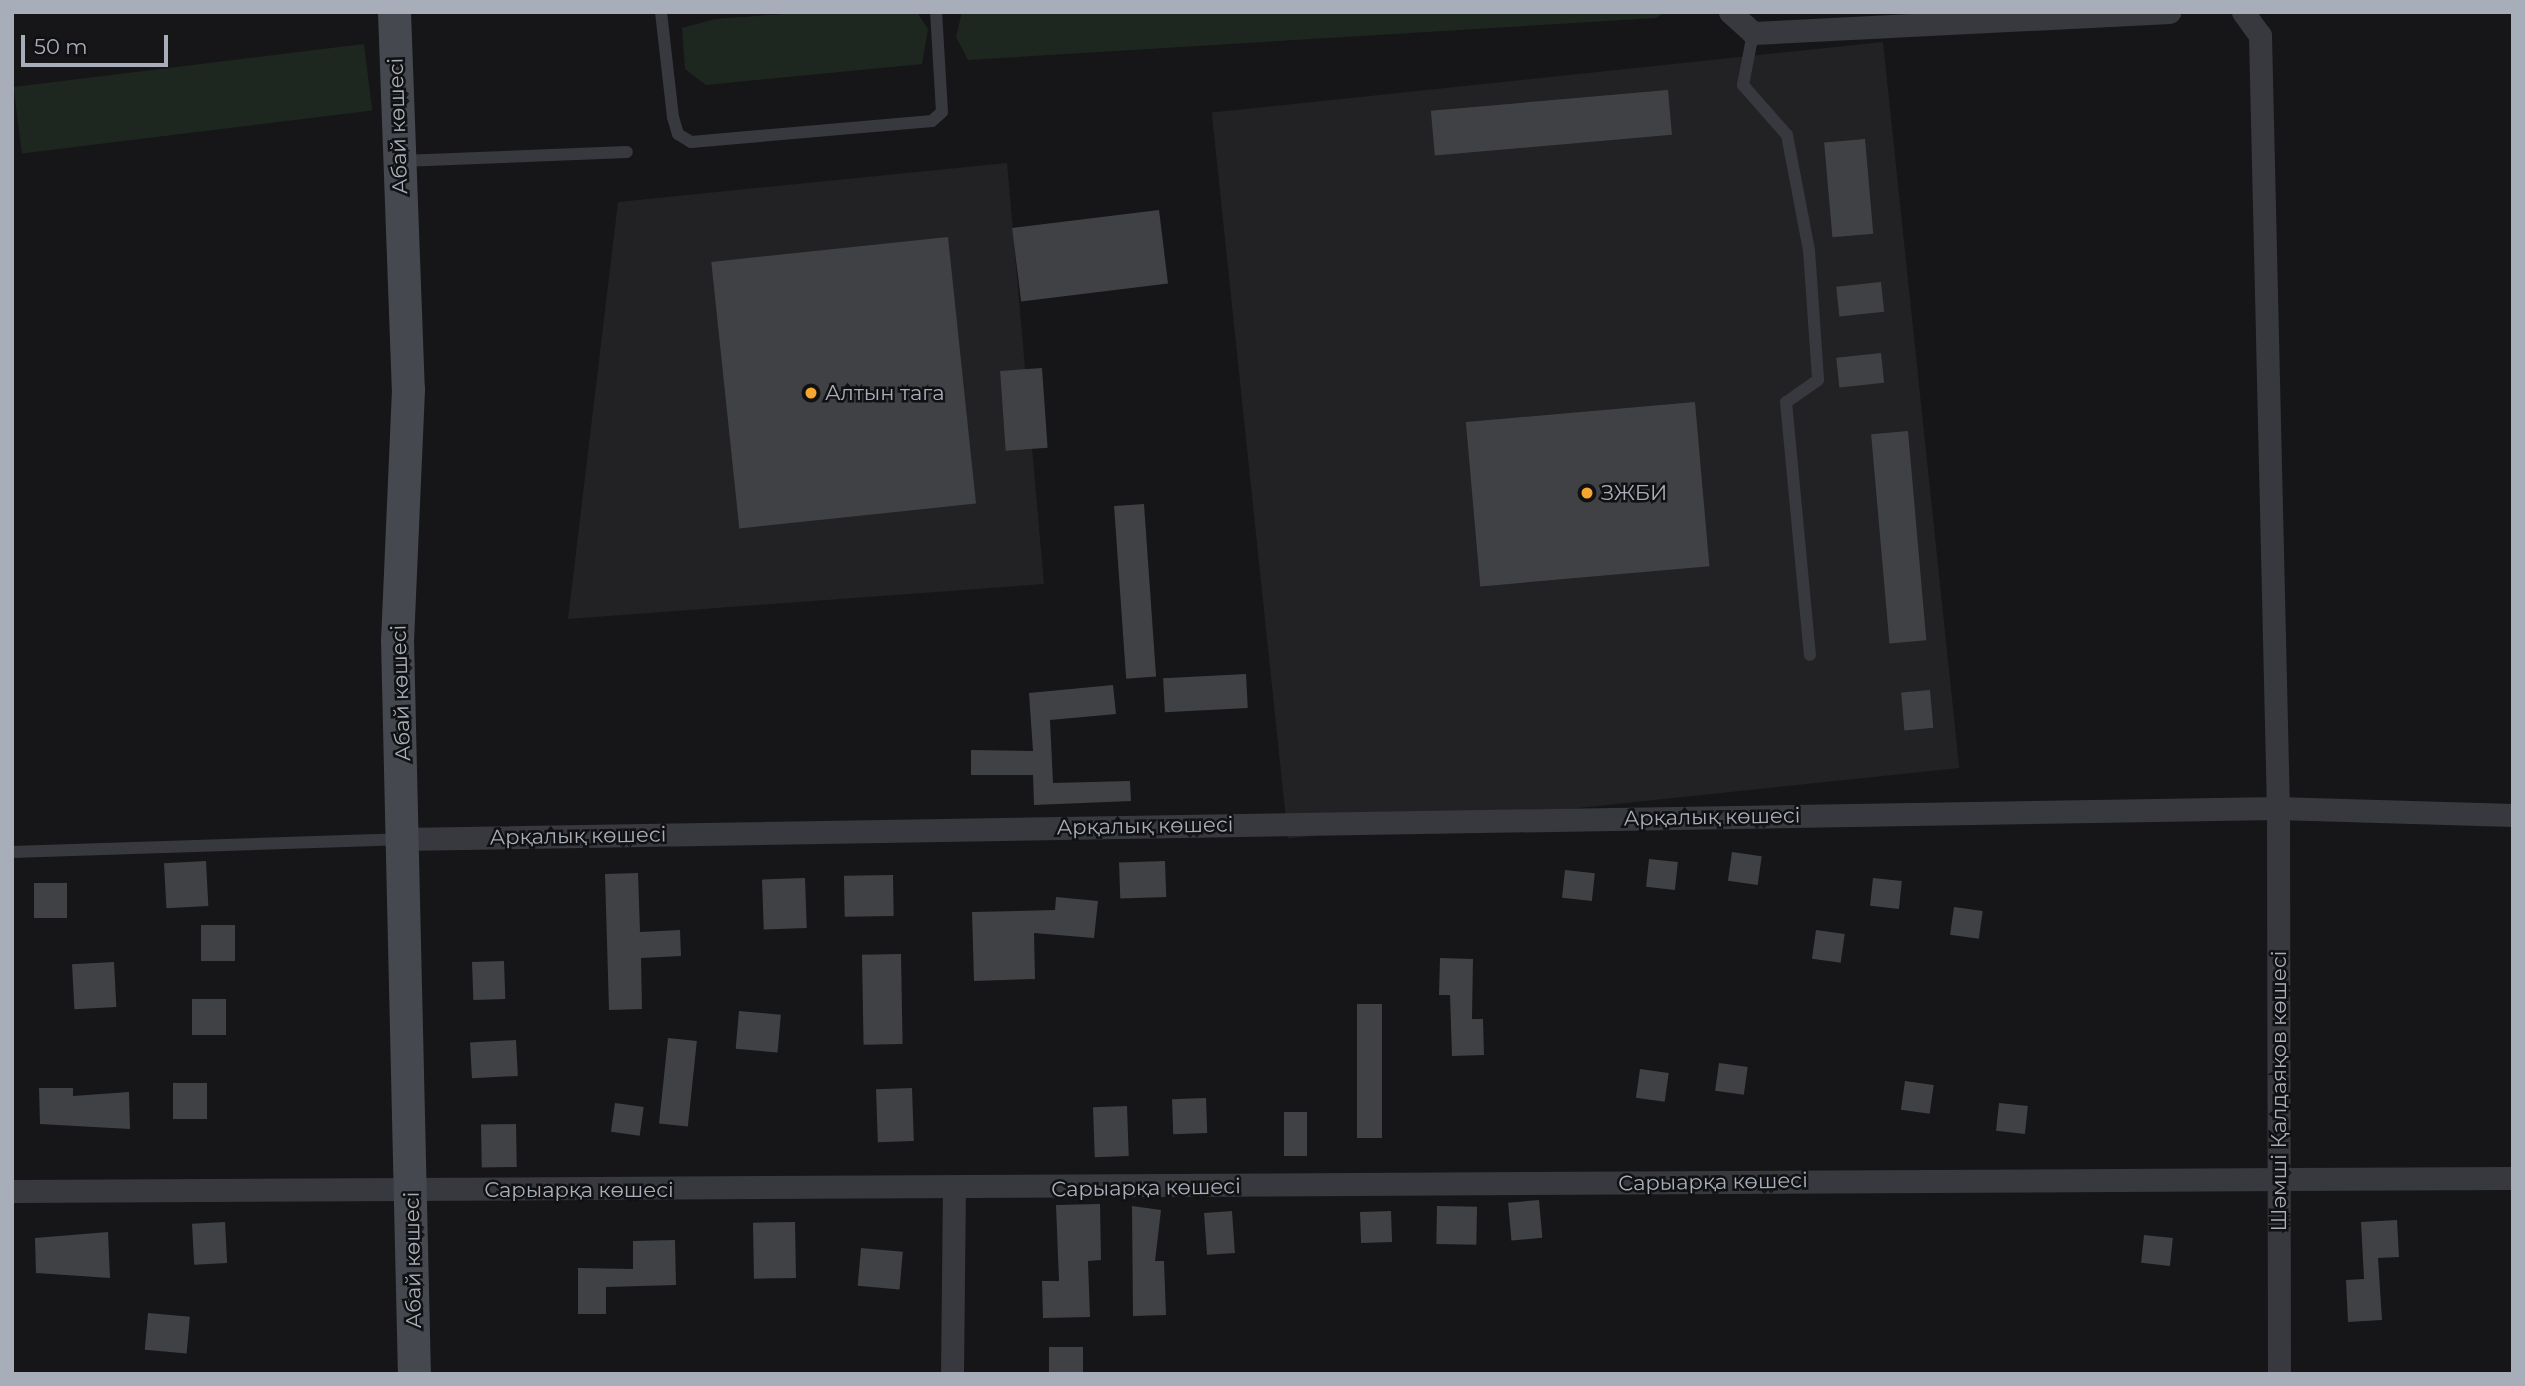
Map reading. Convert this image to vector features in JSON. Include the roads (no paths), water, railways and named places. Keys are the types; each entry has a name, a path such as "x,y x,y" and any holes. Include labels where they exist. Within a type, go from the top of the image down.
{"main road":[{"name":"Абай көшесі","path":"394,12 408,390 397,639 412,1190 414,1374"}],"street":[{"path":"1730,12 1753,33 2169,12"},
{"name":"Шәмші Қалдаяқов көшесі","path":"2243,12 2260,35 2277,808 2279,1374"},
{"name":"Арқалық көшесі","path":"402,839 2277,808 2513,815"},
{"name":"Сарыарқа көшесі","path":"12,1191 954,1189 2280,1177 2513,1178"},
{"path":"952,1374 954,1189"}],"lane":[{"path":"661,12 673,117 678,134 691,142 932,121 942,111 936,12"},
{"path":"1753,33 1743,85 1787,135 1809,250 1818,380 1786,402 1810,655"},
{"path":"398,162 627,152"},
{"name":"Арқалық көшесі","path":"12,852 402,839"}],"place":[{"name":"Алтын тага","path":"811,393"},
{"name":"ЗЖБИ","path":"1587,493"}]}
